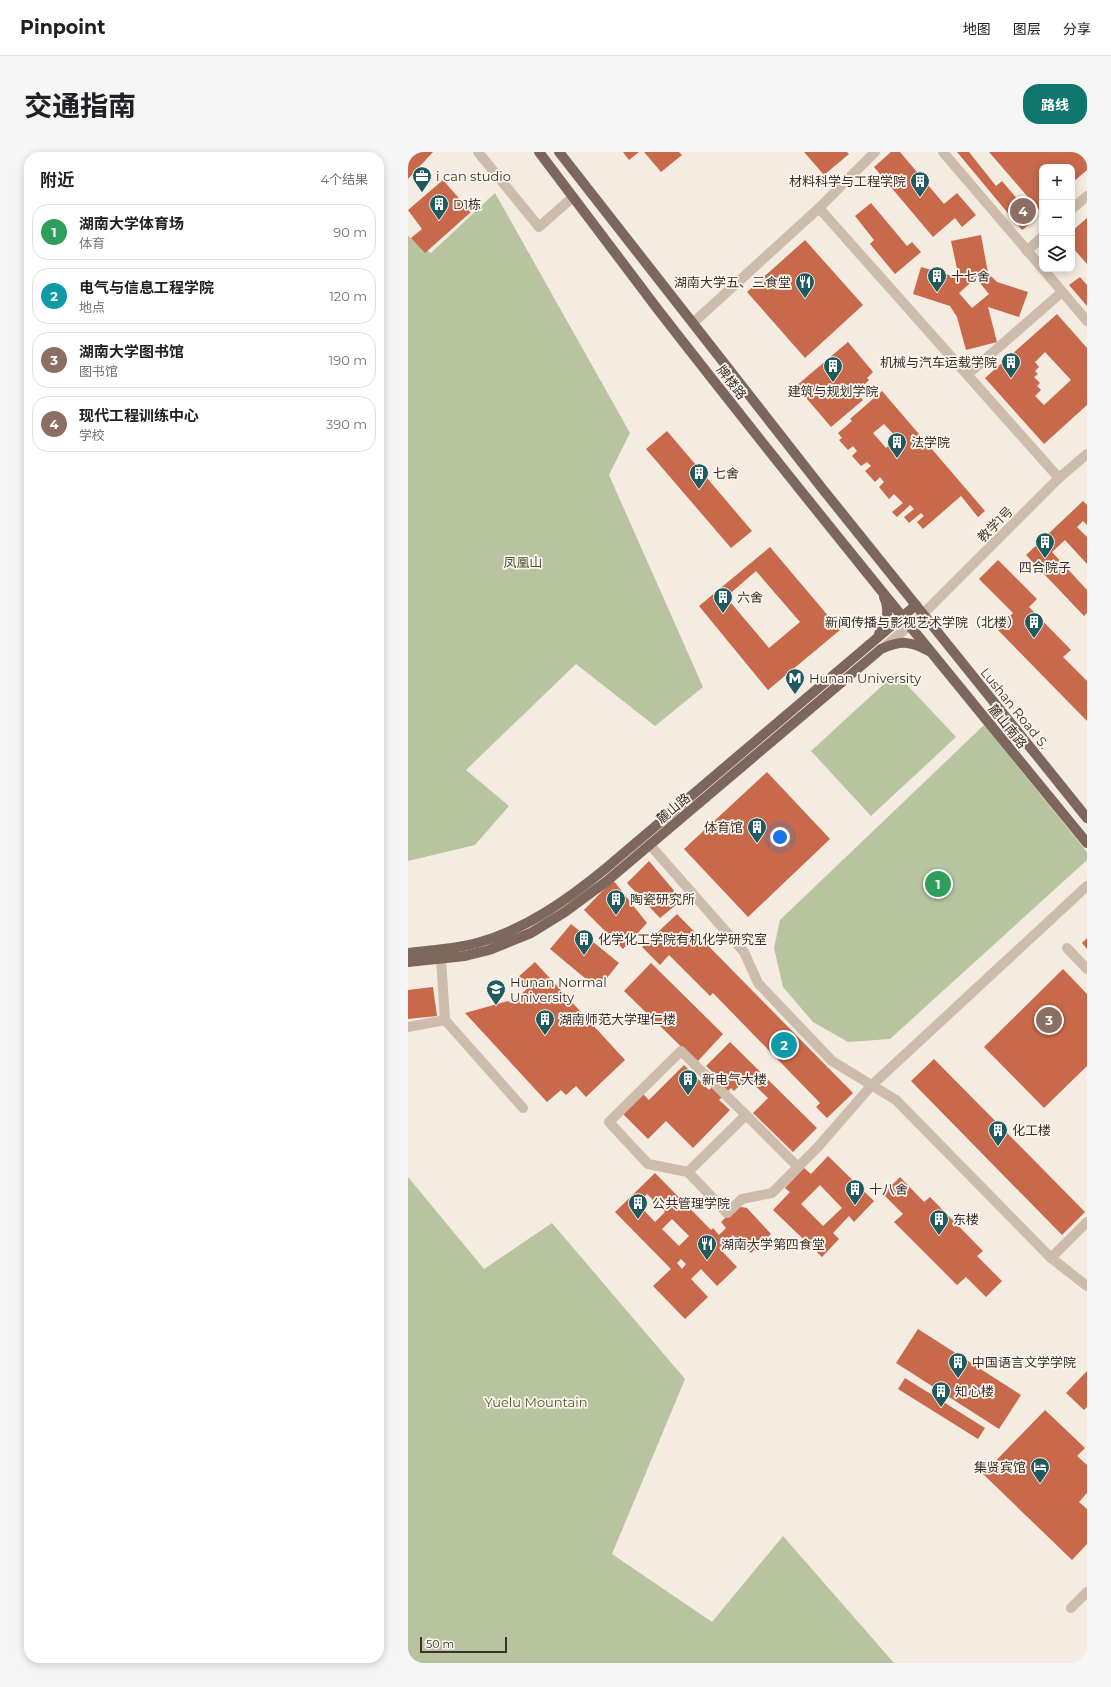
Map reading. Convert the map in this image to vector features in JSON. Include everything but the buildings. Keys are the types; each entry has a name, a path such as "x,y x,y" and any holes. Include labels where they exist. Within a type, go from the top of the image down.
{"main road":[{"name":"牌楼路","path":"539,152 659,310 909,625"},
{"name":"牌楼路","path":"559,152 821,487 923,614"},
{"path":"874,641 883,628 887,618 886,601 882,591"},
{"name":"麓山路","path":"408,952 458,948 490,939 532,921 569,897 605,869 916,605"},
{"name":"Lushan Road S.","path":"923,614 1087,818"},
{"name":"麓山南路","path":"909,625 1087,843"},
{"path":"881,649 892,644 902,642 920,646 932,653"},
{"name":"麓山路","path":"408,962 465,956 489,950 531,933 594,891 881,649"}],"street":[{"path":"478,152 539,227 574,197"},
{"path":"693,323 819,208 875,152"},
{"path":"943,152 1039,265"},
{"path":"1075,206 1087,196"},
{"path":"819,208 1059,478"},
{"path":"1027,250 1039,240"},
{"path":"1045,272 1087,321"},
{"path":"968,374 1062,292"},
{"name":"教学1号","path":"923,614 1059,478 1087,454"},
{"name":"麓山路","path":"881,649 923,614"},
{"path":"650,845 744,952 758,983 832,1061 896,1100 1051,1258 1087,1286"},
{"path":"798,1167 681,1051 609,1122 648,1164 688,1172 727,1213 742,1199 772,1194 798,1167 871,1086 1087,886"},
{"path":"1067,948 1087,969"},
{"path":"441,959 445,1020 523,1108"},
{"path":"408,1027 445,1020"},
{"path":"688,1172 746,1116"},
{"path":"1051,1258 1087,1222"},
{"path":"1071,1608 1087,1592"}],"green space":[{"name":"凤凰山","path":"495,193 630,433 609,475 703,687 655,726 576,664 466,770 509,806 475,845 408,861 408,236 431,253"},
{"path":"896,673 956,737 871,816 811,751"},
{"path":"984,725 1087,852 1087,860 890,1039 848,1042 813,1022 783,987 774,948 780,920"},
{"name":"Yuelu Mountain","path":"408,1177 484,1269 552,1223 685,1379 612,1554 712,1622 783,1536 894,1663 408,1663"}],"place":[{"name":"i can studio","path":"422,193"},
{"name":"材料科学与工程学院","path":"920,198"},
{"name":"现代工程训练中心","path":"1023,211"},
{"name":"D1栋","path":"439,221"},
{"name":"十七舍","path":"937,293"},
{"name":"湖南大学五、三食堂","path":"805,299"},
{"name":"机械与汽车运载学院","path":"1011,379"},
{"name":"建筑与规划学院","path":"833,383"},
{"name":"法学院","path":"897,459"},
{"name":"七舍","path":"699,490"},
{"name":"四合院子","path":"1045,559"},
{"name":"六舍","path":"723,614"},
{"name":"新闻传播与影视艺术学院（北楼）","path":"1034,639"},
{"name":"Hunan University","path":"795,695"},
{"name":"体育馆","path":"757,844"},
{"name":"湖南大学体育场","path":"938,884"},
{"name":"陶瓷研究所","path":"616,916"},
{"name":"化学化工学院有机化学研究室","path":"584,956"},
{"name":"Hunan Normal University","path":"496,1006"},
{"name":"湖南大学图书馆","path":"1049,1020"},
{"name":"湖南师范大学理仁楼","path":"545,1036"},
{"name":"电气与信息工程学院","path":"784,1045"},
{"name":"新电气大楼","path":"688,1096"},
{"name":"化工楼","path":"998,1147"},
{"name":"十八舍","path":"855,1206"},
{"name":"公共管理学院","path":"638,1220"},
{"name":"东楼","path":"939,1236"},
{"name":"湖南大学第四食堂","path":"707,1261"},
{"name":"中国语言文学学院","path":"958,1379"},
{"name":"知心楼","path":"941,1408"},
{"name":"集贤宾馆","path":"1040,1484"}]}
